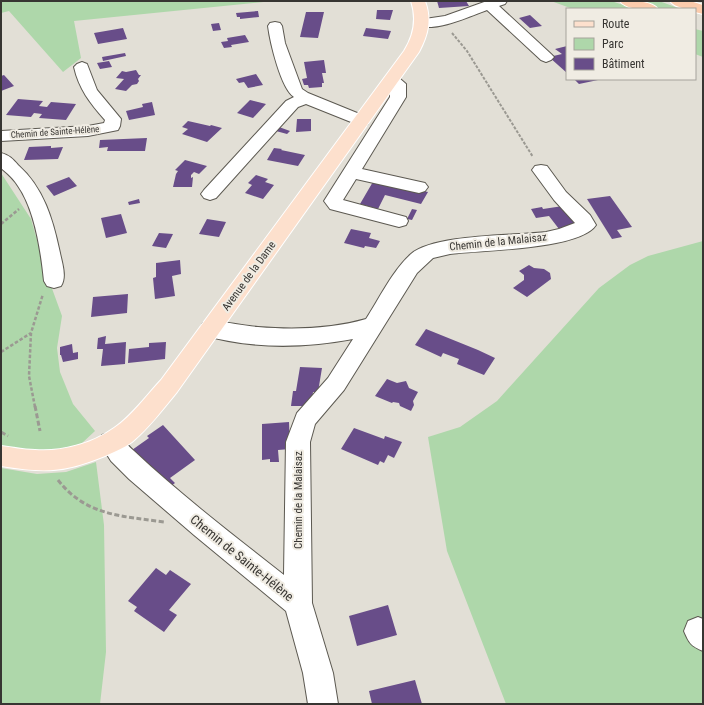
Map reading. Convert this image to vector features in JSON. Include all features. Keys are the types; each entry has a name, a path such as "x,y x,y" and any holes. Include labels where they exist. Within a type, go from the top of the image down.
{"highway":[{"path":"627,1 648,8"},
{"path":"677,1 703,10"}],"main road":[{"name":"Avenue de la Dame","path":"1,456 25,461 56,460 87,453 111,442 133,426 156,402 211,329 392,80 417,42 430,22 421,10 418,1"}],"street":[{"path":"430,22 450,18 495,3 546,57"},
{"path":"275,26 278,43 292,87 298,94 361,121"},
{"name":"Chemin de Sainte-Hélène","path":"1,136 88,130 112,126 113,119 91,95 84,78 82,67"},
{"path":"392,80 398,84 398,97 333,201 337,205 399,221"},
{"path":"210,194 292,104 306,98"},
{"path":"1,158 26,183 33,197 41,217 53,266 54,281"},
{"name":"Chemin de la Malaisaz","path":"298,603 298,442 305,420 336,384 411,266 421,257 435,250 542,238 578,230 586,225 578,214 560,196 541,170"},
{"path":"350,172 418,187"},
{"path":"211,329 237,334 279,337 353,332 374,325"},
{"name":"Chemin de Sainte-Hélène","path":"111,442 120,454 138,471 193,519 298,603 318,673 323,704"}],"path":[{"path":"430,22 447,27 467,51 541,170"},
{"path":"1,224 33,197"},
{"path":"40,431 29,376 31,333 44,291 54,281"},
{"path":"1,352 31,333"},
{"path":"56,476 68,493 95,510 114,515 167,523"}],"green space":[{"path":"1,1 273,1 74,21 81,58 63,72 9,11 1,13"},
{"path":"551,1 611,1 633,8 570,8"},
{"path":"634,1 659,1 678,8 655,8"},
{"path":"696,29 703,31 703,57 696,54"},
{"path":"1,173 31,219 46,272 62,316 57,348 60,372 73,404 95,431 81,444 53,451 8,448 1,445"},
{"path":"703,241 703,704 506,704 447,551 428,437 460,427 497,401 599,288 630,265 648,256"},
{"path":"96,462 104,525 106,652 100,704 1,704 1,468 37,474 66,472"}],"building":[{"path":"437,1 466,1 469,6 439,8"},
{"path":"377,10 393,10 390,20 376,19"},
{"path":"258,11 259,17 240,19 240,17 237,17 236,13"},
{"path":"306,12 324,12 318,38 300,37"},
{"path":"530,15 542,26 530,28 519,18"},
{"path":"219,23 221,30 213,31 211,24"},
{"path":"123,28 127,39 98,44 94,33"},
{"path":"366,28 391,31 388,39 363,36"},
{"path":"245,35 249,42 231,45 232,47 224,48 221,42 228,41 227,38"},
{"path":"566,46 566,72 549,57 562,54 555,49"},
{"path":"125,53 126,56 103,61 102,57"},
{"path":"324,60 326,73 322,73 324,83 322,83 322,87 309,88 308,85 304,85 302,79 307,78 304,62"},
{"path":"109,61 112,67 100,69 97,63"},
{"path":"136,70 139,75 141,75 137,84 132,85 126,91 115,89 124,79 116,78 122,71 126,72"},
{"path":"256,74 263,85 248,88 244,82 239,83 236,79"},
{"path":"4,75 14,86 1,91 1,76"},
{"path":"575,80 598,80 579,84"},
{"path":"18,99 43,101 39,106 47,107 51,102 76,104 66,120 39,118 42,114 34,113 31,117 6,115"},
{"path":"250,100 266,104 253,118 237,113"},
{"path":"152,102 155,115 129,120 126,111 143,107 142,104"},
{"path":"297,119 311,119 311,131 296,132"},
{"path":"188,121 222,128 207,142 182,134 188,129 182,127"},
{"path":"279,127 290,131 287,134 276,131"},
{"path":"147,138 145,151 107,151 108,147 99,148 100,140"},
{"path":"51,146 51,148 63,147 58,159 24,160 29,147"},
{"path":"274,148 305,155 298,166 267,160"},
{"path":"185,160 207,166 199,174 194,172 191,175 191,178 193,177 192,187 173,187 178,171 175,170"},
{"path":"256,175 268,179 265,182 274,185 263,199 245,193 252,185 248,183"},
{"path":"69,177 77,186 54,196 46,186"},
{"path":"374,180 428,192 421,204 385,195 378,209 360,204"},
{"path":"610,196 632,227 617,230 622,237 612,239 587,199"},
{"path":"139,199 140,203 129,205 128,202"},
{"path":"563,206 579,225 559,229 549,216 536,218 531,209 542,207 543,209"},
{"path":"412,209 417,210 412,220 407,219"},
{"path":"121,214 127,233 106,238 101,218"},
{"path":"207,219 226,222 219,237 199,234"},
{"path":"351,229 371,233 369,238 380,241 376,248 365,246 364,248 344,243"},
{"path":"159,233 173,234 166,248 152,246"},
{"path":"180,260 181,274 172,276 175,296 155,299 153,278 156,277 156,263"},
{"path":"529,265 534,268 544,269 550,273 551,279 527,297 513,288 524,280 524,275 519,271"},
{"path":"128,294 127,313 91,317 93,297"},
{"path":"426,329 495,358 484,375 457,364 459,359 443,353 441,357 415,345"},
{"path":"106,336 105,344 126,342 125,364 101,366 103,349 97,349 98,338"},
{"path":"166,342 165,359 128,363 129,349 149,347 149,343"},
{"path":"72,344 73,353 78,352 78,359 63,362 60,355 60,347"},
{"path":"300,367 322,368 318,392 313,392 312,400 308,400 308,406 291,406 293,391 296,391"},
{"path":"387,379 397,383 406,381 409,388 418,392 413,401 414,405 411,411 400,406 399,403 392,403 375,396"},
{"path":"289,422 290,449 278,450 279,462 270,462 270,459 262,460 262,424"},
{"path":"163,425 195,460 170,478 175,483 166,490 132,450 149,438 147,436"},
{"path":"354,428 384,439 385,436 402,442 394,458 388,455 384,463 380,461 378,465 341,449"},
{"path":"156,568 166,575 170,570 191,584 169,610 177,615 164,632 134,611 137,607 128,601"},
{"path":"388,605 397,635 357,646 349,616"},
{"path":"415,680 422,704 372,704 369,691"}]}
